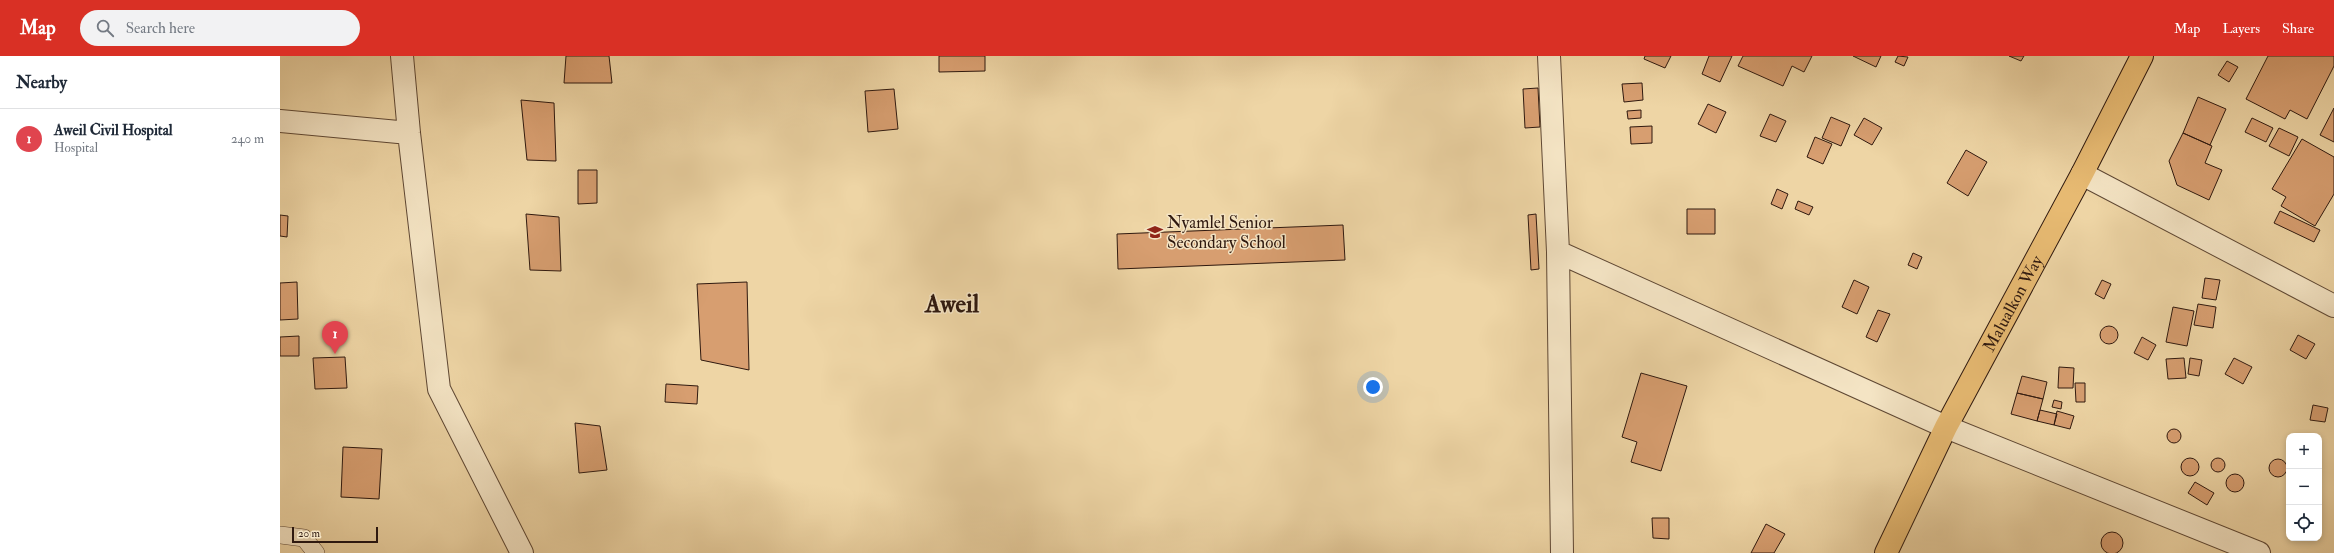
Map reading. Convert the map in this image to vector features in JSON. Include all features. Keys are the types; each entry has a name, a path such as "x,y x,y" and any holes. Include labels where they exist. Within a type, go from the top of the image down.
{"main road":[{"name":"Malualkon Way","path":"1886,553 1946,428 2082,174 2142,56"}],"street":[{"path":"402,56 409,133 439,389 522,553"},
{"path":"1549,56 1558,252 1562,553"},
{"path":"280,121 409,133"},
{"path":"2082,174 2334,306"},
{"path":"1558,252 1946,428 2259,553"}],"lane":[{"path":"280,535 304,538 316,553"}],"building":[{"path":"566,56 609,56 612,83 564,83"},
{"path":"939,56 985,56 985,71 939,72"},
{"path":"1645,56 1671,56 1665,68 1644,59"},
{"path":"1709,56 1732,56 1720,82 1702,74"},
{"path":"1743,56 1812,56 1804,72 1792,66 1783,86 1738,66"},
{"path":"1853,56 1881,56 1876,67"},
{"path":"1898,56 1908,57 1904,66 1895,62"},
{"path":"2009,56 2024,56 2021,61"},
{"path":"2268,56 2334,56 2334,66 2307,119 2290,110 2285,119 2246,99"},
{"path":"2227,61 2238,67 2229,82 2218,75"},
{"path":"1642,83 1643,100 1624,102 1622,84"},
{"path":"1538,88 1540,127 1525,128 1523,89"},
{"path":"894,89 898,129 868,132 865,91"},
{"path":"2198,97 2226,109 2210,145 2183,133"},
{"path":"521,100 554,103 556,161 527,160"},
{"path":"1708,104 1726,112 1716,133 1698,124"},
{"path":"2334,108 2334,142 2320,135"},
{"path":"1641,110 1641,118 1628,119 1627,111"},
{"path":"1770,114 1786,121 1776,142 1760,136"},
{"path":"1831,117 1850,125 1841,146 1822,138"},
{"path":"1864,118 1882,128 1872,145 1854,135"},
{"path":"2252,118 2273,128 2266,142 2245,132"},
{"path":"1652,126 1652,143 1631,144 1630,127"},
{"path":"2279,128 2298,137 2289,156 2269,146"},
{"path":"2183,133 2212,146 2205,163 2222,170 2209,200 2177,185 2169,161"},
{"path":"1815,137 1832,144 1823,164 1807,157"},
{"path":"2302,139 2334,157 2334,194 2315,226 2281,206 2286,197 2272,189"},
{"path":"1966,150 1987,162 1968,196 1947,183"},
{"path":"578,170 597,170 597,203 578,204"},
{"path":"1777,189 1788,194 1782,209 1771,204"},
{"path":"1798,201 1813,207 1809,215 1795,209"},
{"path":"1687,209 1715,209 1715,234 1687,234"},
{"path":"2280,211 2320,230 2314,242 2274,223"},
{"path":"526,214 559,217 561,271 530,270"},
{"path":"1536,214 1539,269 1531,270 1528,215"},
{"path":"280,215 288,216 287,237 280,236"},
{"path":"1343,225 1345,260 1118,269 1117,234"},
{"path":"1913,253 1922,257 1917,269 1908,265"},
{"path":"2205,278 2220,280 2216,300 2202,298"},
{"path":"1854,280 1869,287 1857,314 1842,307"},
{"path":"2102,280 2111,284 2104,299 2095,294"},
{"path":"297,282 298,319 280,320 280,283"},
{"path":"747,282 749,370 701,360 697,284"},
{"path":"2198,304 2216,307 2213,328 2194,325"},
{"path":"2173,307 2194,311 2187,346 2166,342"},
{"path":"1878,310 1890,314 1877,342 1866,337"},
{"path":"2105,326 2113,326 2118,331 2116,342 2113,344 2105,344 2100,339 2100,331"},
{"path":"2298,335 2315,344 2306,359 2290,350"},
{"path":"299,336 299,356 280,356 280,337"},
{"path":"2142,337 2156,345 2148,360 2134,353"},
{"path":"345,357 347,388 315,389 313,358"},
{"path":"2184,358 2186,378 2168,379 2166,359"},
{"path":"2190,358 2202,360 2199,376 2188,374"},
{"path":"2234,358 2252,367 2243,384 2225,374"},
{"path":"2059,367 2074,368 2073,388 2058,388"},
{"path":"1641,373 1687,386 1661,471 1631,462 1637,442 1622,437"},
{"path":"2022,376 2047,382 2043,399 2017,393"},
{"path":"2075,383 2085,383 2085,402 2076,402"},
{"path":"666,384 698,386 697,404 665,402"},
{"path":"2017,393 2043,399 2037,421 2011,414"},
{"path":"2054,400 2062,402 2061,409 2052,407"},
{"path":"2313,405 2328,408 2325,422 2310,420"},
{"path":"2040,410 2057,414 2054,425 2037,421"},
{"path":"2057,411 2074,416 2070,429 2054,425"},
{"path":"575,423 600,426 607,470 579,473"},
{"path":"2171,429 2177,429 2181,433 2181,439 2177,443 2171,443 2167,439 2167,433"},
{"path":"343,447 382,449 379,499 341,497"},
{"path":"2186,458 2194,458 2199,463 2197,474 2194,476 2186,476 2181,471 2181,463"},
{"path":"2218,458 2223,460 2225,465 2223,470 2218,472 2213,470 2211,465 2213,460"},
{"path":"2274,459 2282,459 2285,461 2285,475 2282,477 2274,477 2271,475 2269,472 2269,464 2271,461"},
{"path":"2231,474 2239,474 2244,479 2242,490 2239,492 2231,492 2226,487 2226,479"},
{"path":"2195,482 2214,493 2207,505 2188,493"},
{"path":"1652,518 1669,518 1669,539 1653,538"},
{"path":"1766,524 1785,534 1774,553 1751,553"},
{"path":"2112,532 2120,535 2123,543 2120,551 2112,554 2104,551 2101,543 2104,535"}],"place":[{"name":"Nyamlel Senior Secondary School","path":"1155,232"},
{"name":"Aweil Civil Hospital","path":"335,354"}],"district":[{"name":"Aweil","path":"952,304"}]}
